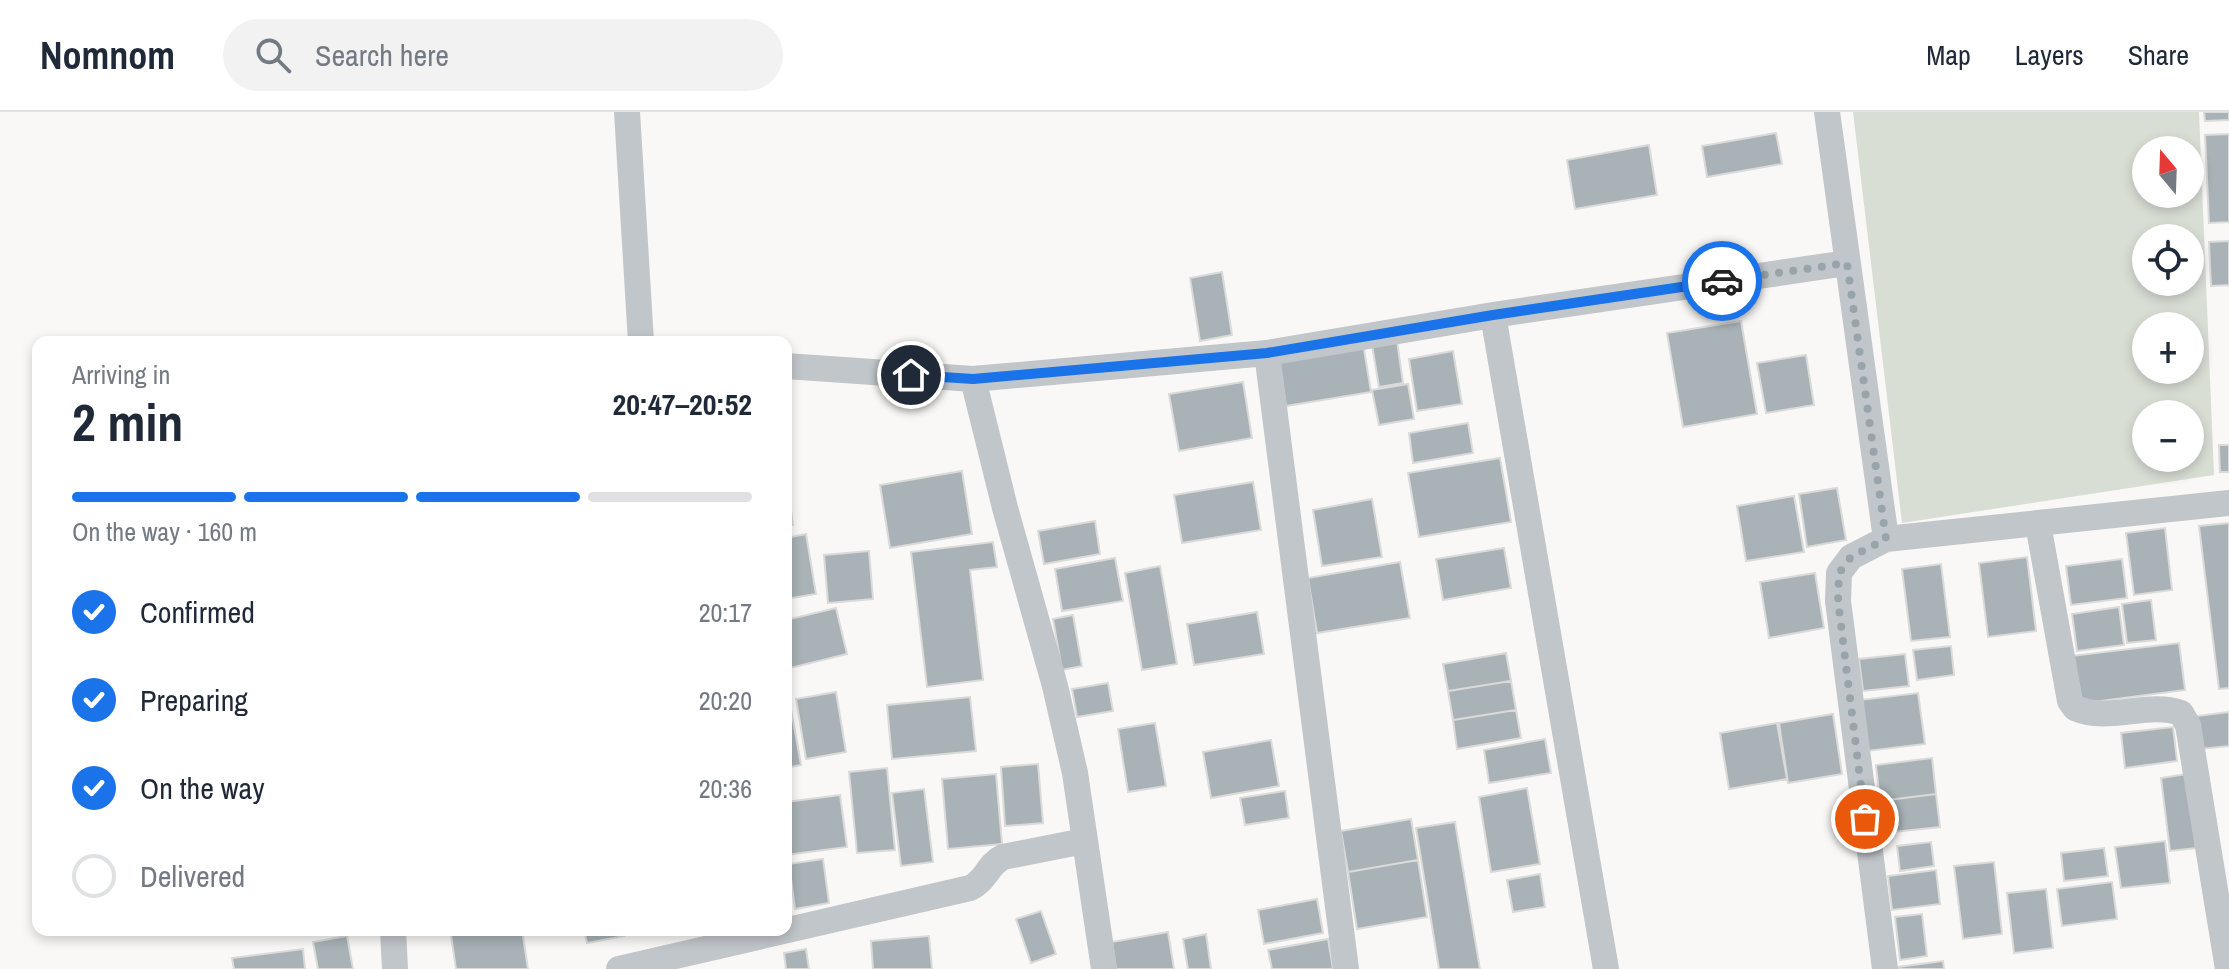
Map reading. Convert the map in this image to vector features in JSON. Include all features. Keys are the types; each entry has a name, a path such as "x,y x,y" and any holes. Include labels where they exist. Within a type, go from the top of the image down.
{"street":[{"path":"627,112 641,336"},
{"path":"1827,112 1886,539"},
{"path":"792,366 973,379 1267,353 1493,315 1847,263"},
{"path":"1493,315 1606,969"},
{"path":"1267,353 1346,969"},
{"path":"973,379 1055,686 1075,773 1104,969"},
{"path":"1885,969 1838,601 1839,573 1851,557 1886,539 2229,503"},
{"path":"2038,524 2070,701 2075,708 2099,714 2168,708 2181,713 2188,725 2228,969"},
{"path":"792,927 970,888 981,883 992,862 1003,857 1084,841"},
{"path":"393,936 395,969"},
{"path":"619,969 680,951 749,936"}],"shaded area":[{"path":"1853,112 2199,112 2200,136 2132,136 2132,208 2203,208 2204,224 2132,224 2132,296 2204,296 2204,233 2214,475 1902,523"}],"building":[{"path":"2204,112 2229,112 2229,120 2205,121"},
{"path":"1776,133 1782,164 1707,177 1702,146"},
{"path":"2229,134 2229,222 2209,223 2205,135"},
{"path":"1649,145 1657,195 1575,209 1567,160"},
{"path":"2229,241 2229,285 2211,286 2209,242"},
{"path":"1222,272 1232,335 1200,341 1190,278"},
{"path":"1741,321 1757,414 1683,427 1667,333"},
{"path":"1396,334 1403,383 1379,387 1371,339"},
{"path":"1363,343 1371,392 1286,406 1278,357"},
{"path":"1453,351 1462,404 1417,411 1409,359"},
{"path":"1806,355 1814,405 1766,413 1757,363"},
{"path":"1243,382 1252,438 1179,451 1169,394"},
{"path":"1408,384 1414,419 1379,425 1372,390"},
{"path":"1468,423 1473,453 1413,463 1409,433"},
{"path":"2219,445 2229,445 2229,472 2220,472"},
{"path":"1500,458 1511,522 1419,537 1408,473"},
{"path":"962,471 972,534 890,548 880,485"},
{"path":"1253,482 1261,530 1182,543 1174,495"},
{"path":"1837,488 1846,540 1807,547 1799,494"},
{"path":"1794,496 1804,552 1746,561 1737,506"},
{"path":"1372,499 1382,557 1322,566 1313,510"},
{"path":"1095,521 1100,554 1044,564 1038,531"},
{"path":"2229,523 2229,688 2219,689 2199,526"},
{"path":"2165,528 2172,590 2134,595 2126,533"},
{"path":"806,534 816,594 792,598 792,537"},
{"path":"993,542 997,567 970,570 983,680 927,687 911,552"},
{"path":"1504,548 1511,588 1443,600 1436,559"},
{"path":"869,551 873,599 828,603 824,555"},
{"path":"2027,557 2036,631 1988,637 1979,563"},
{"path":"1115,558 1123,601 1062,611 1055,569"},
{"path":"2122,559 2127,598 2071,605 2066,566"},
{"path":"1400,562 1410,618 1317,633 1308,578"},
{"path":"1941,564 1950,637 1911,641 1902,569"},
{"path":"1160,566 1177,664 1142,670 1125,573"},
{"path":"1815,573 1824,628 1769,638 1760,582"},
{"path":"2151,600 2156,640 2127,643 2122,604"},
{"path":"2119,607 2124,645 2077,651 2072,614"},
{"path":"836,608 847,654 792,668 792,619"},
{"path":"1257,612 1264,654 1194,665 1187,624"},
{"path":"1073,615 1082,666 1062,670 1053,619"},
{"path":"2179,643 2185,690 2077,704 2071,656"},
{"path":"1951,646 1954,675 1917,680 1913,650"},
{"path":"1506,653 1511,681 1448,691 1443,664"},
{"path":"1905,654 1909,686 1863,691 1859,659"},
{"path":"1511,681 1516,710 1453,720 1448,691"},
{"path":"1108,683 1113,711 1077,717 1072,689"},
{"path":"836,692 846,752 806,759 796,699"},
{"path":"1918,693 1925,744 1867,751 1860,700"},
{"path":"970,697 976,751 892,759 887,705"},
{"path":"1516,710 1521,738 1457,749 1453,720"},
{"path":"2229,712 2229,746 2201,749 2197,716"},
{"path":"1833,714 1842,774 1788,783 1779,723"},
{"path":"792,715 801,765 792,767"},
{"path":"1155,723 1166,786 1128,792 1118,729"},
{"path":"1777,723 1787,779 1729,789 1720,733"},
{"path":"2173,727 2177,761 2125,768 2121,733"},
{"path":"1545,739 1551,773 1489,783 1484,750"},
{"path":"1271,740 1279,786 1211,798 1203,752"},
{"path":"1932,758 1936,794 1880,801 1876,765"},
{"path":"1038,764 1043,823 1005,826 1001,767"},
{"path":"887,768 895,850 857,853 849,772"},
{"path":"996,774 1002,844 948,849 942,779"},
{"path":"2187,774 2196,848 2170,851 2161,778"},
{"path":"1527,788 1540,864 1491,872 1479,797"},
{"path":"924,789 933,862 901,866 892,793"},
{"path":"1285,791 1289,818 1245,825 1240,798"},
{"path":"1936,794 1940,827 1884,833 1880,801"},
{"path":"840,795 847,847 792,854 792,801"},
{"path":"1411,819 1418,860 1348,872 1341,831"},
{"path":"1455,822 1480,969 1439,969 1416,828"},
{"path":"2165,841 2170,883 2121,888 2115,847"},
{"path":"1931,842 1934,866 1900,871 1897,846"},
{"path":"2104,848 2108,876 2064,881 2061,853"},
{"path":"823,859 829,903 795,909 792,864"},
{"path":"1418,860 1427,917 1357,929 1348,872"},
{"path":"1994,862 2002,934 1963,939 1954,866"},
{"path":"1936,870 1940,904 1892,910 1888,876"},
{"path":"1540,874 1545,907 1513,912 1507,880"},
{"path":"2112,882 2117,919 2062,926 2057,889"},
{"path":"2046,889 2053,948 2014,953 2007,893"},
{"path":"1317,899 1323,933 1264,944 1258,910"},
{"path":"1041,911 1056,954 1031,963 1016,919"},
{"path":"1922,914 1927,956 1900,960 1895,917"},
{"path":"1168,932 1174,969 1116,969 1112,942"},
{"path":"1206,934 1211,969 1188,969 1183,939"},
{"path":"347,936 353,969 318,969 313,942"},
{"path":"451,936 523,936 528,969 456,969"},
{"path":"585,936 624,936 587,943"},
{"path":"929,936 932,969 873,969 871,941"},
{"path":"1328,939 1333,969 1272,969 1268,950"},
{"path":"303,949 305,969 234,969 232,958"},
{"path":"806,949 809,969 786,969 784,953"},
{"path":"1943,961 1944,969 1898,969 1898,967"}],"way so far":[{"path":"1722,281 1847,263 1886,539 1851,557 1839,573 1838,601 1865,819"}],"route":[{"path":"911,375 973,379 1267,353 1722,281"}]}
